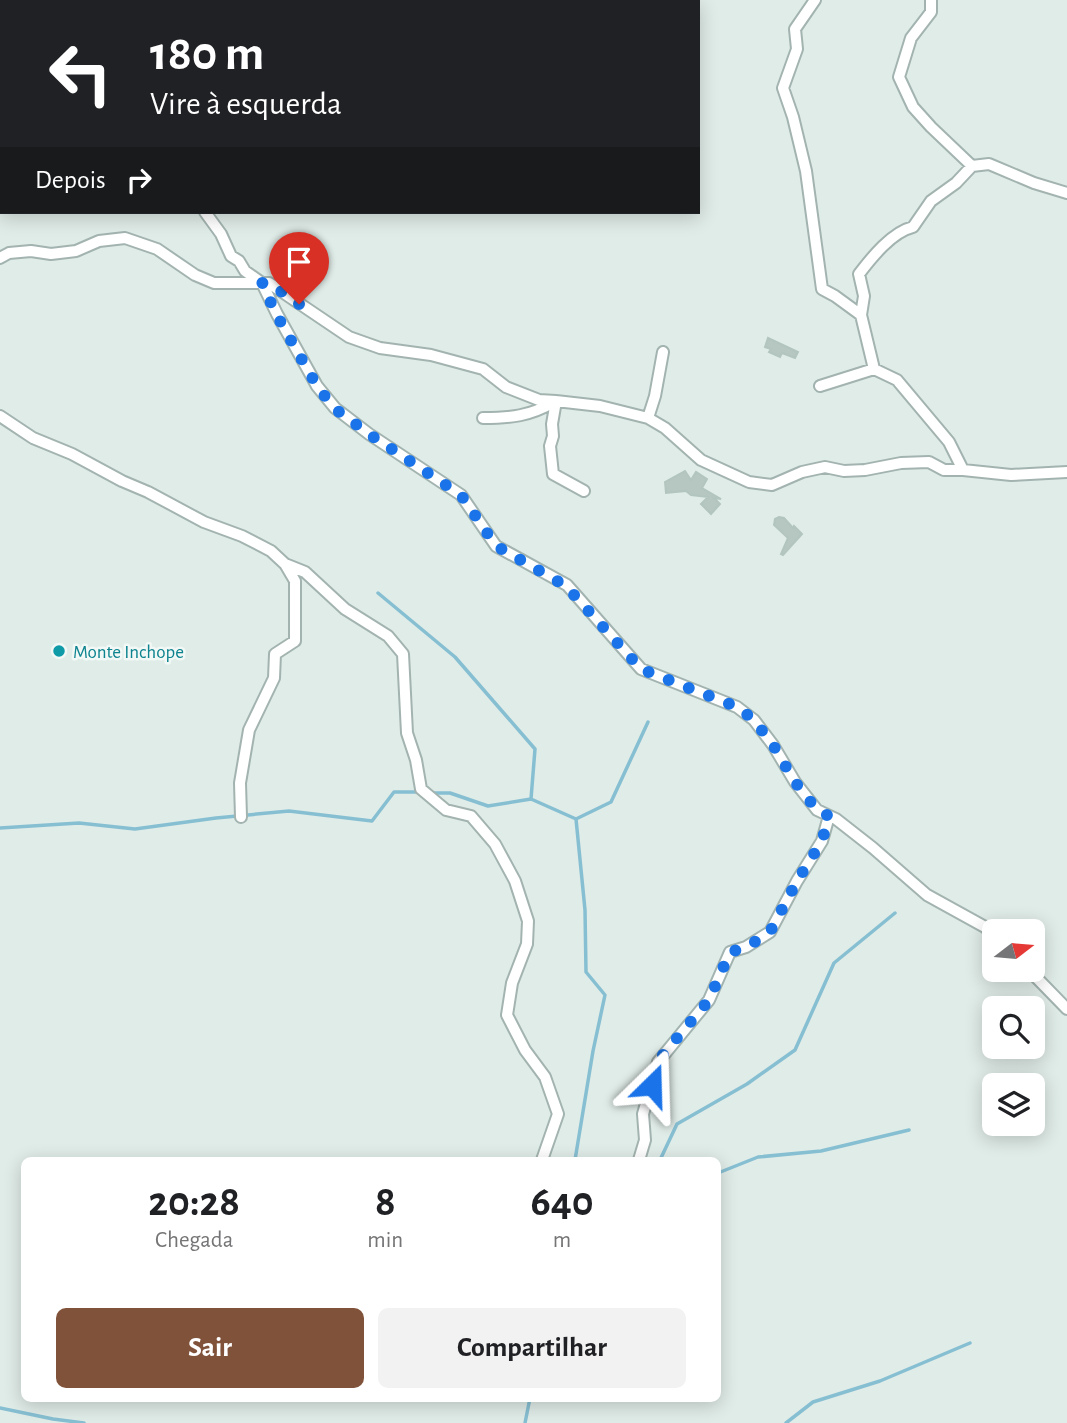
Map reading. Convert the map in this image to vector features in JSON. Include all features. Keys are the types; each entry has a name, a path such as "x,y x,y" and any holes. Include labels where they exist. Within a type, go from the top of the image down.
{"street":[{"path":"815,0 795,29 797,49 783,88 806,171 822,289 861,315"},
{"path":"931,0 931,12 911,38 899,77 914,107 972,166"},
{"path":"874,369 861,315 864,296 859,274 874,255 904,229 913,227 931,201 956,183 972,166 989,164 1034,183 1067,193"},
{"path":"206,214 221,234 231,256 239,261 245,271 262,283 276,314 317,386 334,408 461,495 496,546 566,586 641,669 737,707 754,720 817,810 836,819 927,895 982,925"},
{"path":"0,258 9,253 31,251 51,254 76,251 99,241 125,238 158,249 195,275 214,283 269,283 349,337 380,348 431,355 483,369 506,387 539,400 600,406 648,418 665,428 701,460 749,482 772,485 802,472 825,467 844,471 865,470 901,463 929,462 944,470 1011,475 1067,472"},
{"path":"648,418 663,352"},
{"path":"820,386 874,369 897,380 949,442 963,470"},
{"path":"483,418 508,418 538,411 556,401"},
{"path":"556,401 550,446 553,474 584,491"},
{"path":"0,416 32,438 72,454 204,522 242,536 271,551 285,564 295,581 295,641 275,654 274,678 249,730 240,783 242,817"},
{"path":"285,564 305,572 345,609 388,636 403,654 407,733 416,760 421,789 446,810 471,816 495,845 515,881 528,921 527,944 512,983 507,1015 524,1050 545,1077 558,1115 543,1157"},
{"path":"640,1157 645,1140 643,1114 657,1062 709,1000 730,952 747,947 770,932 822,841 829,816"},
{"path":"1041,982 1067,1009"}],"building":[{"path":"768,338 798,352 795,358 782,353 780,357 769,352 771,349 765,347"},
{"path":"685,471 691,480 696,472 707,479 702,488 721,499 714,498 720,504 711,514 701,504 708,497 691,495 686,491 666,493 665,482"},
{"path":"784,518 802,534 783,555 781,554 788,538 774,525 775,519"}],"waterway":[{"path":"378,593 455,657 535,749 531,799 576,819"},
{"path":"575,1157 605,995 586,972 585,910 576,819 611,802 648,722"},
{"path":"0,828 79,823 135,829 289,811 372,821 394,792 419,792"},
{"path":"430,793 450,793 488,806 531,799"},
{"path":"661,1157 677,1124 747,1084 795,1050 834,963 895,913"},
{"path":"721,1172 758,1157 821,1151 909,1130"},
{"path":"786,1423 813,1402 880,1381 970,1343"},
{"path":"525,1423 529,1402"},
{"path":"0,1408 84,1423"}],"place":[{"name":"Monte Inchope","path":"59,651"}],"route":[{"path":"299,304 269,283 262,283 276,314 317,386 334,408 461,495 496,546 566,586 641,669 737,707 754,720 795,782 817,810 829,816 822,841 770,932 747,947 730,952 709,1000 657,1062 652,1085"}]}
